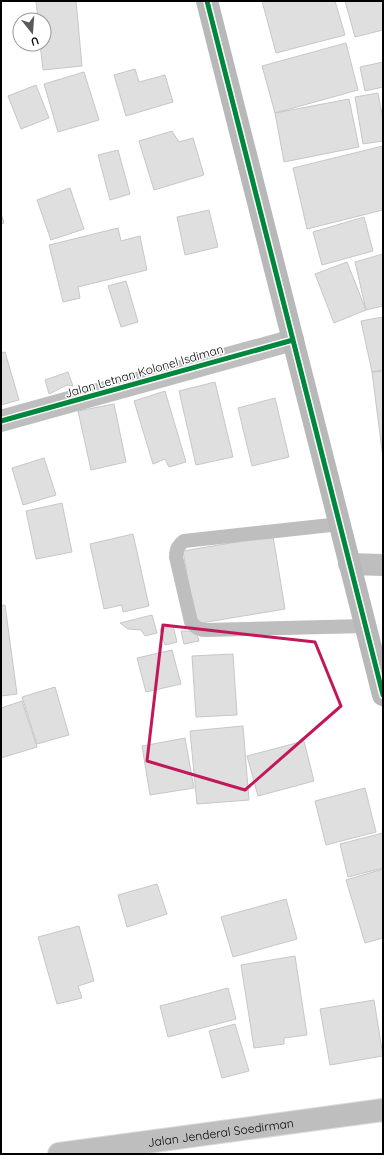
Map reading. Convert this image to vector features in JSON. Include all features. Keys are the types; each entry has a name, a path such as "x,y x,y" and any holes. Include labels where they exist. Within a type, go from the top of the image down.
{"street":[{"path":"207,1 383,695"},
{"name":"Jalan Letnan Kolonel Isdiman","path":"1,422 293,340"},
{"path":"349,564 383,565"},
{"name":"Jalan Jenderal Soedirman","path":"59,1154 86,1152 383,1110"}],"lane":[{"path":"340,524 184,541 179,545 176,551 176,557 191,622 199,630 365,626"}],"highlighted area":[{"path":"163,625 315,642 341,706 245,790 147,761"}],"building":[{"path":"36,1 76,1 82,66 43,70 41,52 52,52 52,12 37,12"},
{"path":"262,1 335,1 345,35 276,53"},
{"path":"345,1 383,1 383,30 355,37"},
{"path":"346,43 358,90 275,113 262,66"},
{"path":"383,62 383,87 365,91 360,67"},
{"path":"135,69 139,82 165,75 173,102 126,116 114,75"},
{"path":"84,72 99,120 58,132 44,84"},
{"path":"36,85 49,118 21,129 8,96"},
{"path":"378,93 383,120 383,141 363,144 355,97"},
{"path":"349,99 359,147 284,162 275,113"},
{"path":"172,131 179,142 193,138 204,175 154,190 139,141"},
{"path":"383,146 383,210 307,229 293,168"},
{"path":"118,150 130,194 110,200 98,155"},
{"path":"70,188 84,229 51,240 37,200"},
{"path":"209,210 218,247 185,255 177,217"},
{"path":"1,213 4,223 1,224"},
{"path":"364,217 373,251 322,265 313,232"},
{"path":"118,228 121,241 140,236 147,270 78,287 80,298 63,302 49,245"},
{"path":"383,254 383,306 366,310 355,262"},
{"path":"347,262 366,310 334,323 315,274"},
{"path":"126,281 138,322 121,327 108,286"},
{"path":"383,317 383,370 372,372 361,321"},
{"path":"5,352 19,400 1,405 1,353"},
{"path":"383,371 383,458 372,372"},
{"path":"68,372 73,386 67,385 49,394 45,380"},
{"path":"215,382 233,457 196,465 179,391"},
{"path":"165,391 186,462 169,467 165,459 153,464 134,401"},
{"path":"275,398 289,457 252,466 238,408"},
{"path":"114,404 126,462 91,470 78,411"},
{"path":"44,458 56,495 23,505 12,468"},
{"path":"62,503 72,552 36,559 26,511"},
{"path":"133,534 149,606 123,612 122,605 104,609 90,544"},
{"path":"273,536 285,609 195,624 183,551"},
{"path":"5,605 17,694 1,696 1,606"},
{"path":"152,615 157,633 145,636 141,630 128,629 120,623"},
{"path":"173,626 177,642 165,645 160,629"},
{"path":"181,631 196,631 199,641 184,644"},
{"path":"172,650 181,684 146,692 137,658"},
{"path":"233,654 237,715 196,717 192,656"},
{"path":"55,687 69,735 37,744 22,697"},
{"path":"22,701 37,747 1,758 1,708"},
{"path":"243,726 249,800 197,804 190,731"},
{"path":"185,738 194,788 150,795 142,746"},
{"path":"304,741 314,781 258,796 247,756"},
{"path":"365,788 376,832 326,845 315,801"},
{"path":"383,833 383,868 348,877 340,844"},
{"path":"383,869 383,938 365,943 346,880"},
{"path":"157,884 167,914 127,927 118,895"},
{"path":"286,899 297,939 233,957 221,917"},
{"path":"79,926 94,981 78,986 82,998 57,1004 38,937"},
{"path":"295,956 307,1035 284,1038 284,1044 254,1048 241,965"},
{"path":"228,988 236,1019 168,1037 160,1006"},
{"path":"374,1000 383,1056 330,1065 320,1009"},
{"path":"235,1024 249,1071 222,1078 209,1031"}],"cycle path":[{"path":"207,1 383,695"},
{"path":"1,421 293,340"}]}
